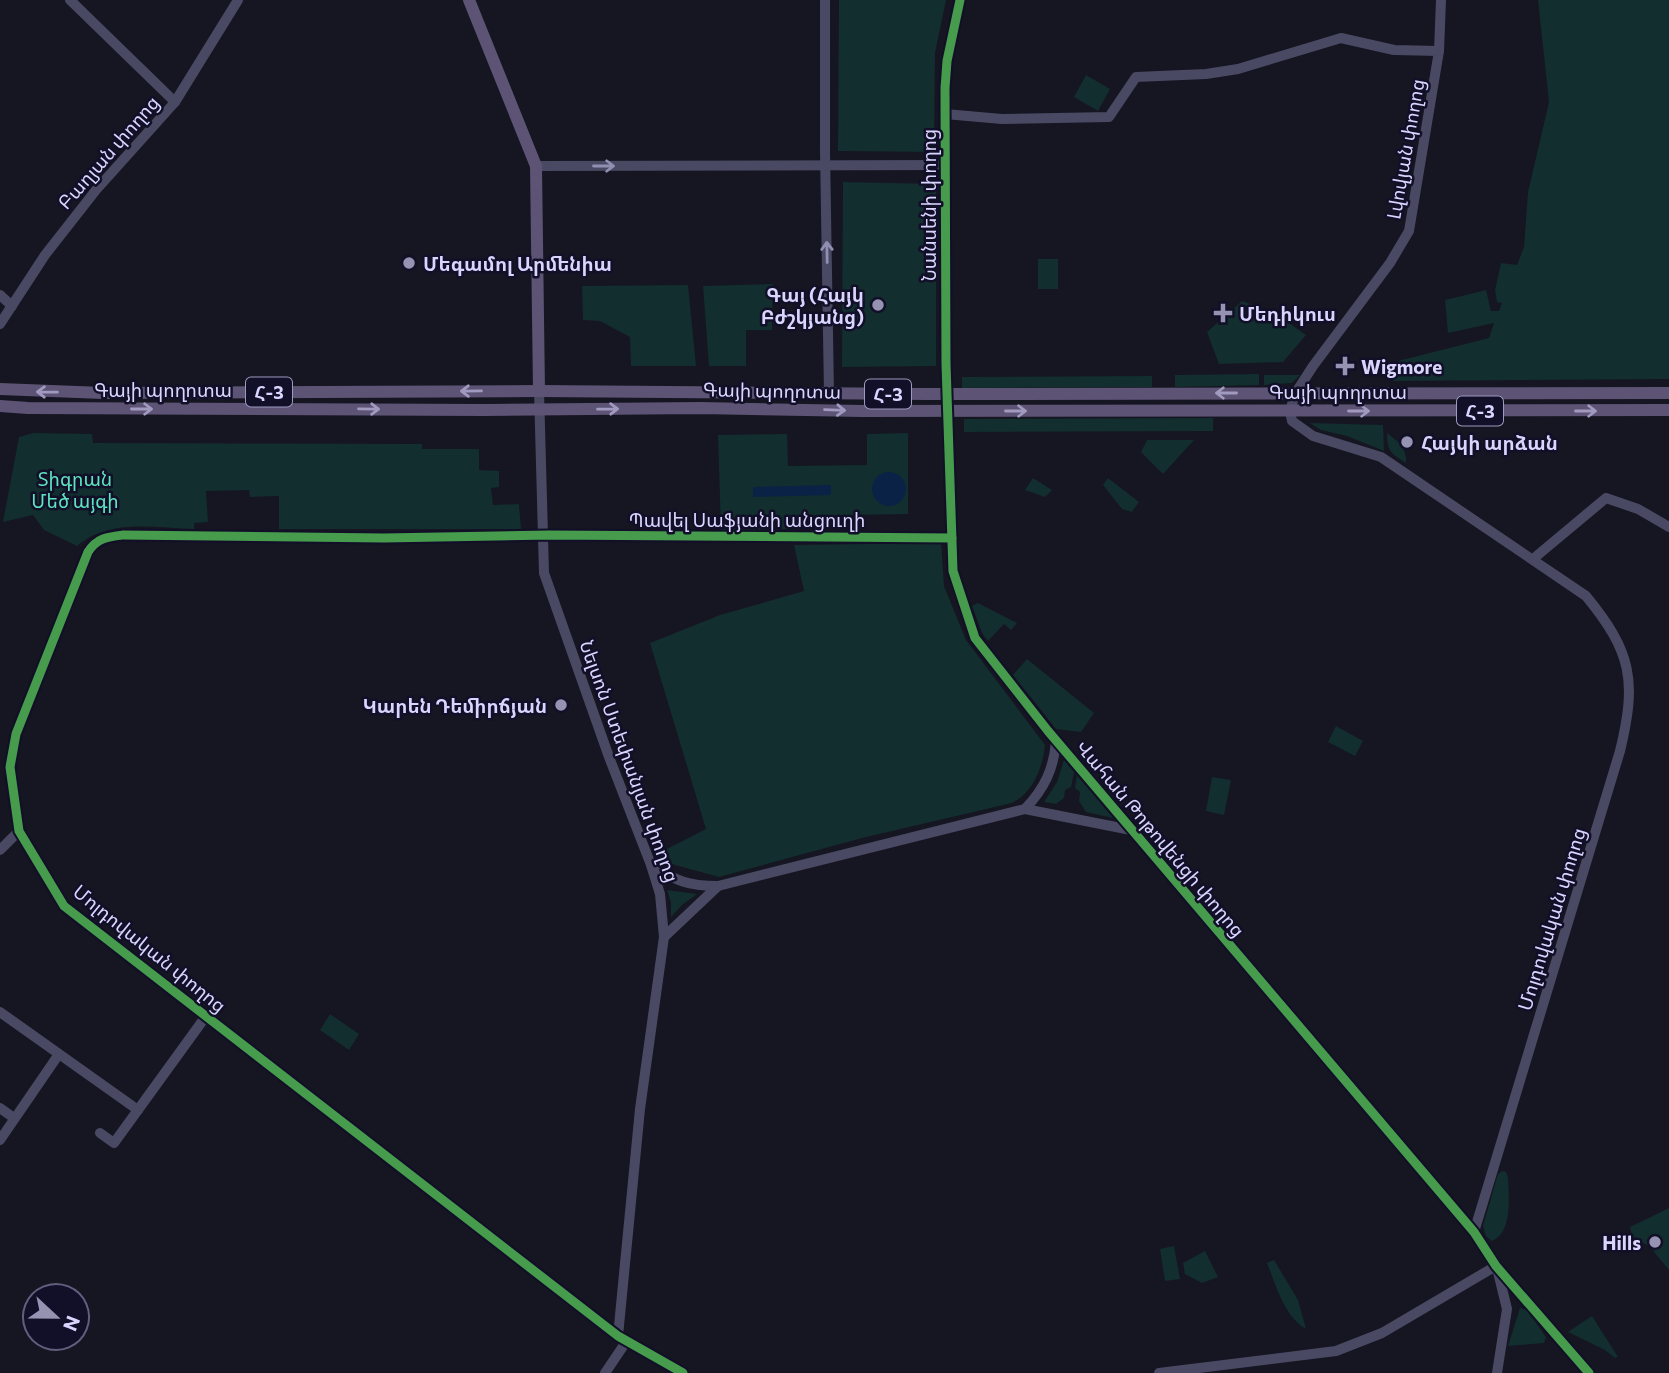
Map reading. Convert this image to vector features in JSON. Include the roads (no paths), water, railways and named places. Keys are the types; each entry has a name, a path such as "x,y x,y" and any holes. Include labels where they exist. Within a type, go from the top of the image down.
{"main road":[{"path":"469,0 536,166 539,391"},
{"name":"Գայի պողոտա","path":"0,389 103,393 1669,393"},
{"name":"Գայի պողոտա","path":"0,406 947,411 1669,410"}],"street":[{"path":"70,0 175,102"},
{"name":"Բաղյան փողոց","path":"0,324 45,255 96,190 175,102 238,0"},
{"path":"825,0 829,394"},
{"name":"Նանսենի փողոց","path":"947,411 945,114 947,61 960,0"},
{"name":"Լվովյան փողոց","path":"1295,394 1390,262 1409,230 1439,51 1441,0"},
{"path":"945,114 1002,118 1109,117 1136,77 1206,74 1238,69 1340,38 1394,50 1439,51"},
{"path":"536,166 945,165"},
{"path":"0,295 12,306"},
{"name":"Նելսոն Ստեփանյան փողոց","path":"539,391 544,573 609,757 651,864 660,894 664,937 640,1110 622,1339 605,1373"},
{"path":"1290,411 1295,394"},
{"name":"Վահան Թոթովենցի փողոց","path":"947,411 953,571 975,638 1056,741 1474,1232"},
{"name":"Մոլդովական փողոց","path":"1290,411 1292,421 1313,436 1381,457 1586,596 1606,621 1624,654 1630,688 1620,751 1474,1232"},
{"path":"1533,559 1606,498 1638,509 1669,527"},
{"name":"Մոլդովական փողոց","path":"541,535 384,538 105,537 94,543 82,567 5,766 19,831 64,906 622,1339 683,1373"},
{"name":"Պավել Սաֆյանի անցուղի","path":"541,535 952,538"},
{"path":"1025,809 1043,788 1050,773 1056,741"},
{"path":"651,864 673,879 694,886 718,886 1025,809 1131,830"},
{"path":"0,850 19,831"},
{"path":"664,937 718,886"},
{"path":"0,1012 138,1110"},
{"path":"100,1133 114,1143 206,1016"},
{"path":"0,1140 58,1054"},
{"path":"0,1108 14,1118"},
{"path":"1474,1232 1496,1266 1589,1373"},
{"path":"1159,1373 1336,1351 1382,1333 1496,1266"},
{"path":"1496,1266 1507,1309 1497,1373"}],"water":[{"path":"889,472 901,477 906,489 901,501 889,506 877,501 872,489 877,477"},
{"path":"831,485 831,495 753,497 753,487"}],"place":[{"name":"Մեգամոլ Արմենիա","path":"409,263"},
{"name":"Գայ (Հայկ Բժշկյանց)","path":"878,305"},
{"name":"Մեդիկուս","path":"1223,313"},
{"name":"Wigmore","path":"1345,366"},
{"name":"Հայկի արձան","path":"1407,442"},
{"name":"Կարեն Դեմիրճյան","path":"561,705"},
{"name":"Hills","path":"1655,1242"}],"park label":[{"name":"Տիգրան Մեծ այգի","path":"75,489"}]}
